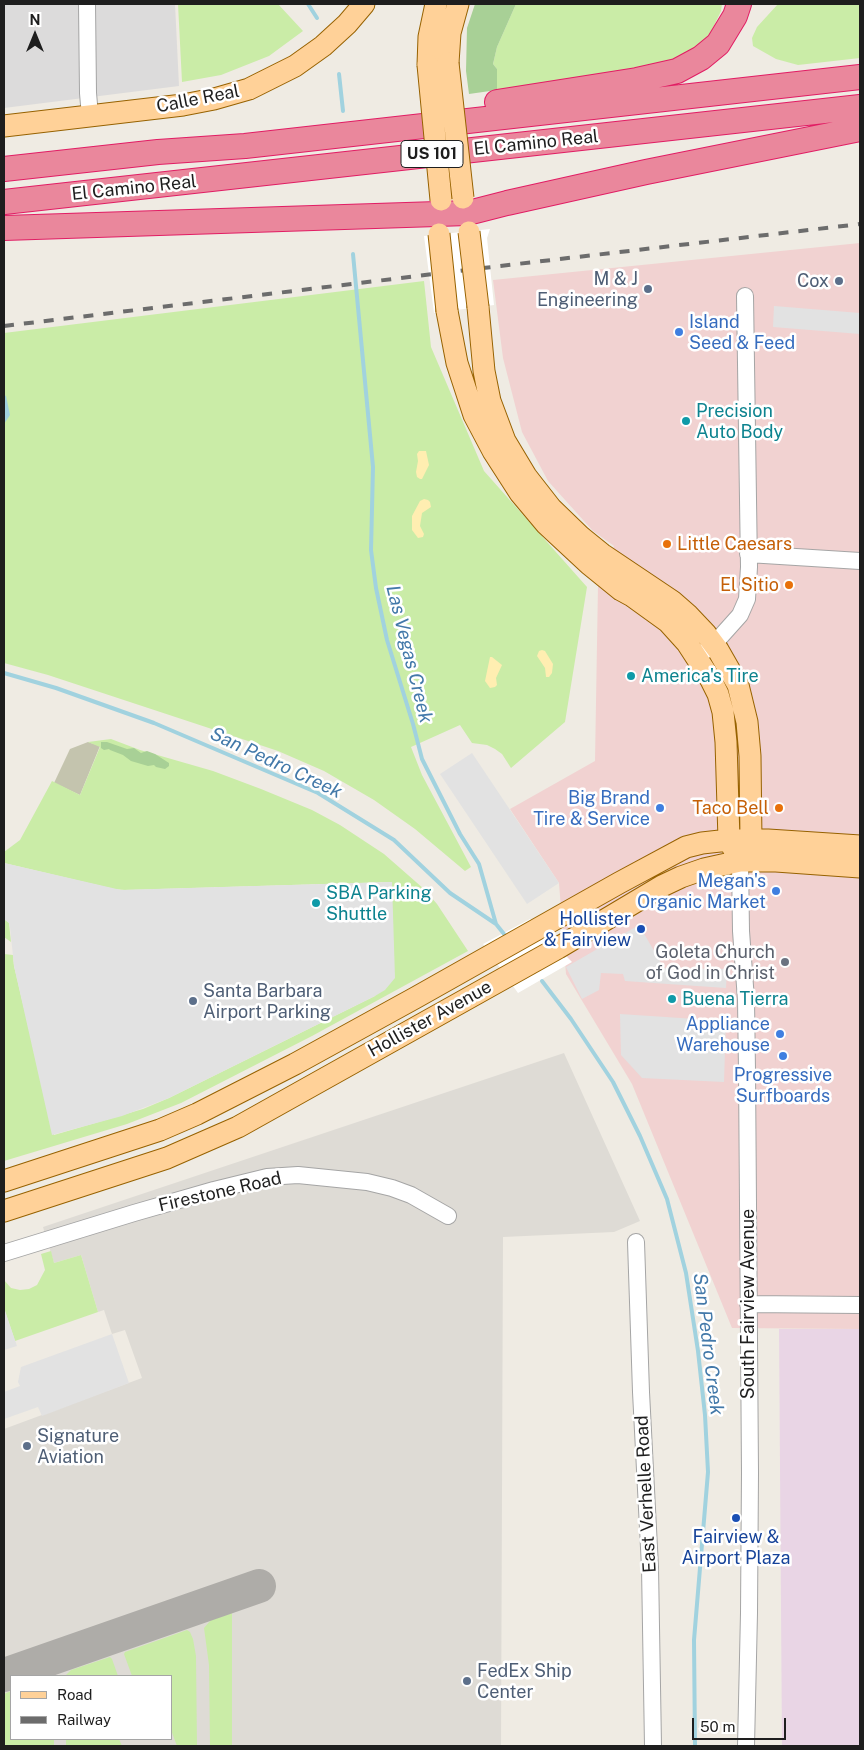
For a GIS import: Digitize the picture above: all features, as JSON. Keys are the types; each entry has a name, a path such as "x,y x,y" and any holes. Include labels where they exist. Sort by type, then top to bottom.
{"highway":[{"path":"718,44 730,4"},
{"path":"357,133 473,106 662,75 689,65 718,44 735,16 739,4"},
{"name":"El Camino Real","path":"4,169 357,133 860,77"},
{"name":"El Camino Real","path":"4,202 860,107"},
{"path":"4,228 181,221 467,214 507,202 860,129"}],"main road":[{"name":"Calle Real","path":"4,126 199,102 249,89 295,66 323,46 347,24 364,4"},
{"path":"436,4 429,36 438,64"},
{"path":"438,64 450,33 458,4"},
{"name":"South Fairview Avenue","path":"438,64 467,214 484,371 490,401 505,441 526,476 551,508 580,537 672,602 692,619 714,644 732,673 741,692 750,746 751,840 740,861"},
{"name":"South Fairview Avenue","path":"438,64 440,216 447,311 457,363 471,407 490,445 520,493 546,524 589,564 621,590 668,622 687,643 697,658 718,694 723,712 726,742 729,840 740,861"},
{"name":"Hollister Avenue","path":"4,1181 160,1130 197,1114 295,1064 686,847 729,840 773,840 860,846"},
{"name":"Hollister Avenue","path":"4,1211 168,1158 238,1127 558,948 668,883 699,870 740,861 776,861 860,867"}],"street":[{"path":"87,4 90,116"},
{"path":"697,658 714,644 740,615 747,598 745,296"},
{"path":"748,554 860,561"},
{"name":"South Fairview Avenue","path":"740,861 741,930 747,1020 750,1473 746,1746"},
{"name":"Firestone Road","path":"4,1253 214,1190 267,1177 290,1175 335,1178 392,1188 411,1195 448,1216"},
{"name":"East Verhelle Road","path":"636,1242 650,1567 653,1746"},
{"path":"748,1304 860,1305"}],"shaded area":[{"path":"4,4 175,4 179,86 4,108"},
{"path":"860,243 860,1329 732,1328 632,1084 566,974 559,883 510,809 595,761 598,585 614,546 593,531 548,481 522,432 503,358 493,280"},
{"path":"774,306 860,313 860,334 773,327"},
{"path":"88,742 100,746 80,795 54,783 70,749"},
{"path":"472,753 559,883 527,904 440,774"},
{"name":"Santa Barbara Airport Parking","path":"4,863 121,890 392,882 395,978 385,990 375,996 169,1098 122,1116 52,1135 14,966 10,927 9,923 4,919"},
{"path":"639,925 664,968 727,969 726,988 625,981 623,974 601,973 599,990 582,999 566,967"},
{"path":"620,1014 726,1021 724,1082 642,1078 621,1055"},
{"path":"564,1053 640,1221 614,1232 503,1237 501,1746 4,1746 4,1429 142,1378 125,1330 112,1334 104,1310 98,1312 81,1255 54,1263 43,1227"},
{"path":"4,1308 17,1346 4,1350"},
{"path":"779,1329 860,1329 860,1746 782,1746"},
{"path":"112,1334 129,1383 42,1416 38,1407 4,1419 4,1392 20,1386 18,1382 21,1367"}],"green space":[{"path":"178,4 278,4 303,31 269,56 221,75 182,82"},
{"path":"475,4 516,4 497,47 493,64 497,69 497,90 469,94 466,71 467,28"},
{"path":"516,4 722,4 721,11 711,32 700,46 682,59 657,67 497,90 497,69 493,64 497,47"},
{"path":"778,4 860,4 860,58 798,65 776,59 753,46 752,38 757,27"},
{"path":"424,281 431,347 484,471 587,587 565,722 511,768 502,754 495,749 487,745 472,743 460,725 411,747 422,775 471,867 465,871 415,829 374,800 324,771 278,751 48,675 4,663 4,333"},
{"path":"111,739 140,750 213,771 261,789 312,810 340,825 384,854 424,889 437,904 468,951 312,1036 181,1103 127,1124 4,1161 4,954 13,955 54,1135 143,1109 169,1098 375,996 391,882 125,890 4,863 4,852 20,840 52,781 80,795 100,747 88,742"},
{"path":"101,742 107,742 127,749 134,748 141,753 147,751 169,763 169,766 165,769 131,761 109,749 104,750 101,748"},
{"path":"4,919 9,923 11,942 4,937"},
{"path":"51,1251 54,1263 81,1255 98,1312 15,1341 4,1308 4,1280 11,1288 20,1290 29,1289 37,1285 45,1270 41,1254"},
{"path":"232,1613 232,1746 210,1746 209,1665 204,1628 211,1620"},
{"path":"187,1630 190,1632 196,1656 197,1746 177,1746 172,1733 172,1675 132,1675 124,1654 125,1652"},
{"path":"110,1657 118,1675 66,1675 71,1670"},
{"path":"10,1691 10,1740 54,1740 54,1746 4,1746 4,1694"},
{"path":"66,1740 119,1740 122,1746 66,1746"}],"sand":[{"path":"419,451 426,451 429,465 422,479 417,477 416,472 417,454"},
{"path":"424,499 430,502 431,507 422,513 420,526 424,534 423,537 418,538 412,530 412,516 420,501"},
{"path":"539,651 545,651 553,664 552,673 549,677 546,677 545,668 537,656"},
{"path":"490,657 502,665 496,678 497,685 490,688 485,681"}],"water":[{"path":"4,395 6,396 10,415 4,424"}],"pier":[{"path":"490,229 487,238 494,305 434,313 424,236"},
{"path":"530,919 572,962 518,993 483,944"}],"waterway":[{"name":"Las Vegas Creek","path":"308,4 317,18"},
{"name":"Las Vegas Creek","path":"339,74 343,111"},
{"name":"Las Vegas Creek","path":"353,254 373,467 371,550 376,588 387,640 422,759 460,834 479,864 496,924"},
{"name":"San Pedro Creek","path":"4,673 56,688 154,723 318,793 394,840 450,893 496,924 504,934"},
{"name":"San Pedro Creek","path":"542,981 571,1019 613,1082 640,1136 667,1199 686,1273 698,1351 705,1415 708,1472 694,1640 695,1746"}],"taxiway":[{"path":"4,1675 259,1586"}],"railway":[{"path":"4,326 860,224"}],"place":[{"name":"Cox","path":"839,281"},
{"name":"M & J Engineering","path":"648,289"},
{"name":"Island Seed & Feed","path":"679,332"},
{"name":"Precision Auto Body","path":"686,421"},
{"name":"Little Caesars","path":"667,544"},
{"name":"El Sitio","path":"789,585"},
{"name":"America's Tire","path":"631,676"},
{"name":"Big Brand Tire & Service","path":"660,808"},
{"name":"Taco Bell","path":"779,808"},
{"name":"Megan's Organic Market","path":"776,891"},
{"name":"SBA Parking Shuttle","path":"316,903"},
{"name":"Hollister & Fairview","path":"641,929"},
{"name":"Goleta Church of God in Christ","path":"785,962"},
{"name":"Buena Tierra","path":"672,999"},
{"name":"Santa Barbara Airport Parking","path":"193,1001"},
{"name":"Appliance Warehouse","path":"780,1034"},
{"name":"Progressive Surfboards","path":"783,1056"},
{"name":"Signature Aviation","path":"27,1446"},
{"name":"Fairview & Airport Plaza","path":"736,1518"},
{"name":"FedEx Ship Center","path":"467,1681"}]}
